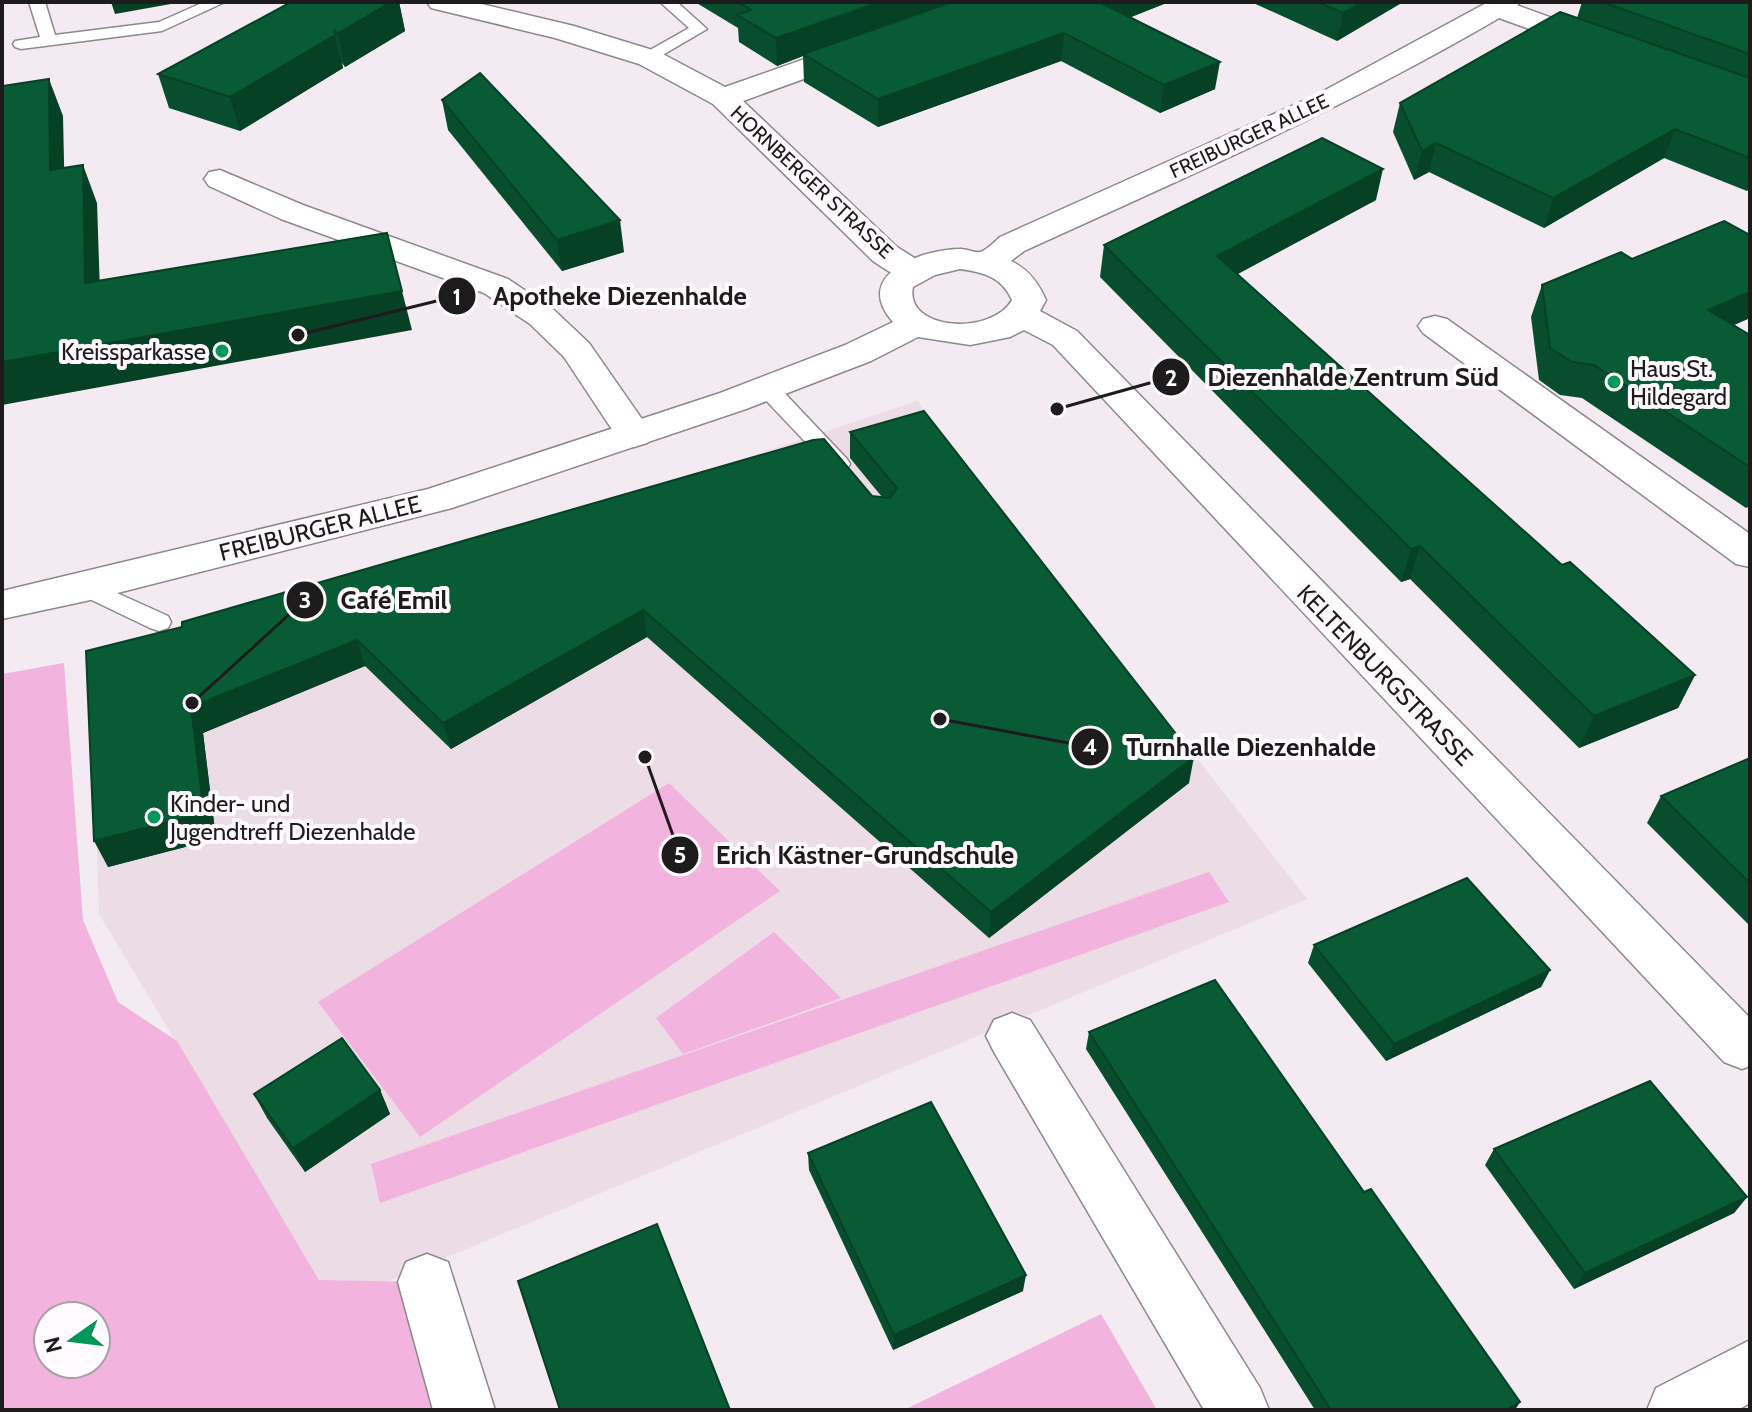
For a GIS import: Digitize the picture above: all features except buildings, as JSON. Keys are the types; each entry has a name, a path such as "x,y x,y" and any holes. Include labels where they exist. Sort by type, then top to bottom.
{"street":[{"name":"HORNBERGER STRASSE","path":"440,2 564,32 649,58 723,98 885,254 912,271"},
{"path":"1502,5 1616,51"},
{"name":"FREIBURGER ALLEE","path":"987,263 1012,244 1296,116 1502,5"},
{"path":"723,98 888,39"},
{"path":"220,179 292,212 496,286 526,303 555,327 594,368 634,435"},
{"path":"960,259 987,263 1010,272 1024,285 1029,300 1021,315 1009,324 974,334 953,334 917,324 904,314 897,303 896,292 901,281 912,271 933,262 960,259"},
{"name":"KELTENBURGSTRASSE","path":"1021,315 1065,338 1747,1047"},
{"name":"FREIBURGER ALLEE","path":"2,605 438,499 767,388 858,353 917,324"},
{"path":"1435,326 1750,554"},
{"path":"1012,1036 1238,1410"},
{"path":"427,1282 464,1410"},
{"path":"1678,1410 1750,1370"}],"lane":[{"path":"37,2 49,41"},
{"path":"21,44 162,26 217,2"},
{"path":"649,58 699,29 668,2"},
{"path":"767,388 854,481"},
{"path":"86,587 159,622"}],"shaded area":[{"path":"917,401 1307,899 387,1282 319,1280 99,914 91,651 412,569"},
{"path":"64,663 83,920 118,1002 177,1041 319,1280 427,1282 464,1410 2,1410 2,674"},
{"path":"669,783 780,891 420,1137 318,1002"},
{"path":"1209,872 1229,902 380,1203 371,1164"},
{"path":"774,932 841,998 683,1054 656,1018"},
{"path":"1101,1314 1157,1410 904,1410"}],"place":[{"name":"Apotheke Diezenhalde","path":"298,335"},
{"name":"Kreissparkasse","path":"222,351"},
{"name":"Haus St. Hildegard","path":"1614,382"},
{"name":"Diezenhalde Zentrum Süd","path":"1057,409"},
{"name":"Café Emil","path":"192,703"},
{"name":"Turnhalle Diezenhalde","path":"940,719"},
{"name":"Erich Kästner-Grundschule","path":"645,757"},
{"name":"Kinder- und Jugendtreff Diezenhalde","path":"154,817"}]}
